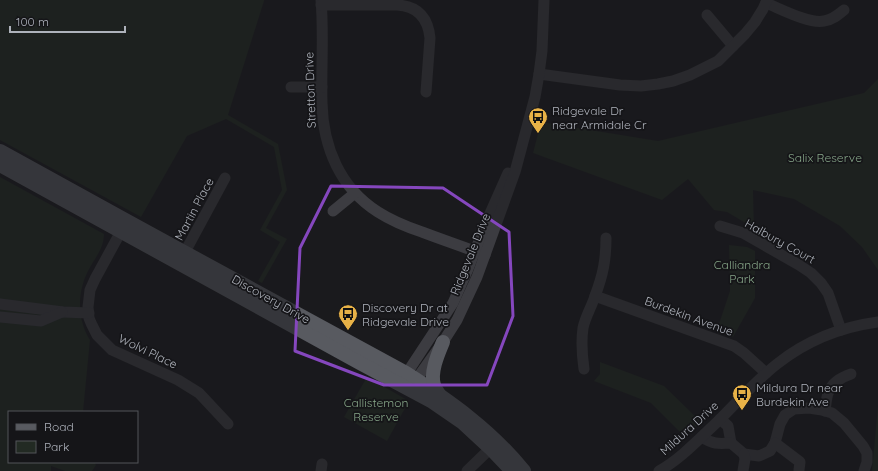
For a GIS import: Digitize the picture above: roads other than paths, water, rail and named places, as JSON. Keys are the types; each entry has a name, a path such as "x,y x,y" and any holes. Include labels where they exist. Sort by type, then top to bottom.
{"main road":[{"name":"Discovery Drive","path":"0,150 124,226 185,252 408,382 431,401 494,444 524,471"},
{"name":"Discovery Drive","path":"0,165 124,226 408,382 440,396 472,418 494,444 512,471"},
{"path":"440,396 434,387 433,377 435,361 443,342"}],"street":[{"name":"Ridgevale Drive","path":"408,382 419,356 453,303 480,253 515,172 535,97 539,74 542,51 544,0"},
{"path":"539,74 620,85 641,86 673,81 690,76 718,61 755,22 767,1 808,19 818,21 829,20 839,15 844,10"},
{"path":"321,3 397,4 411,7 417,11 427,23 430,38 426,92"},
{"name":"Stretton Drive","path":"321,3 322,104 325,133 330,152 344,179 355,193 379,213 413,229 480,253"},
{"path":"707,15 733,46"},
{"path":"291,87 322,87"},
{"name":"Martin Place","path":"185,252 225,178"},
{"path":"333,211 355,193"},
{"name":"Wolvi Place","path":"124,226 95,279 88,298 88,313 97,335 112,350 178,380 200,393 228,424"},
{"name":"Halbury Court","path":"720,226 742,233 811,273 822,282 828,293 841,330"},
{"path":"584,369 582,348 583,327 604,268 606,238"},
{"name":"Ridgevale Drive","path":"408,382 443,342 457,320 478,277 480,253"},
{"name":"Burdekin Avenue","path":"595,296 734,346 766,373"},
{"path":"0,304 88,313"},
{"path":"0,317 41,321 61,311"},
{"name":"Mildura Drive","path":"660,471 702,437 766,373 787,357 821,338 841,330 878,322"},
{"path":"825,411 828,392 842,377 851,374"},
{"path":"720,418 728,426 731,443 744,454 760,456 770,451 775,443 780,424 785,415 794,409 809,408 832,413 844,423 867,453 867,462 864,471"},
{"path":"702,437 714,444 731,443"},
{"path":"775,443 800,462 799,470"},
{"path":"467,471 494,444"},
{"path":"743,471 745,459 744,454"}],"place":[{"name":"Ridgevale Dr near Armidale Cr","path":"538,134"},
{"name":"Discovery Dr at Ridgevale Drive","path":"348,331"},
{"name":"Mildura Dr near Burdekin Ave","path":"742,411"}],"park label":[{"name":"Salix Reserve","path":"825,157"},
{"name":"Calliandra Park","path":"742,271"},
{"name":"Callistemon Reserve","path":"376,409"}]}
